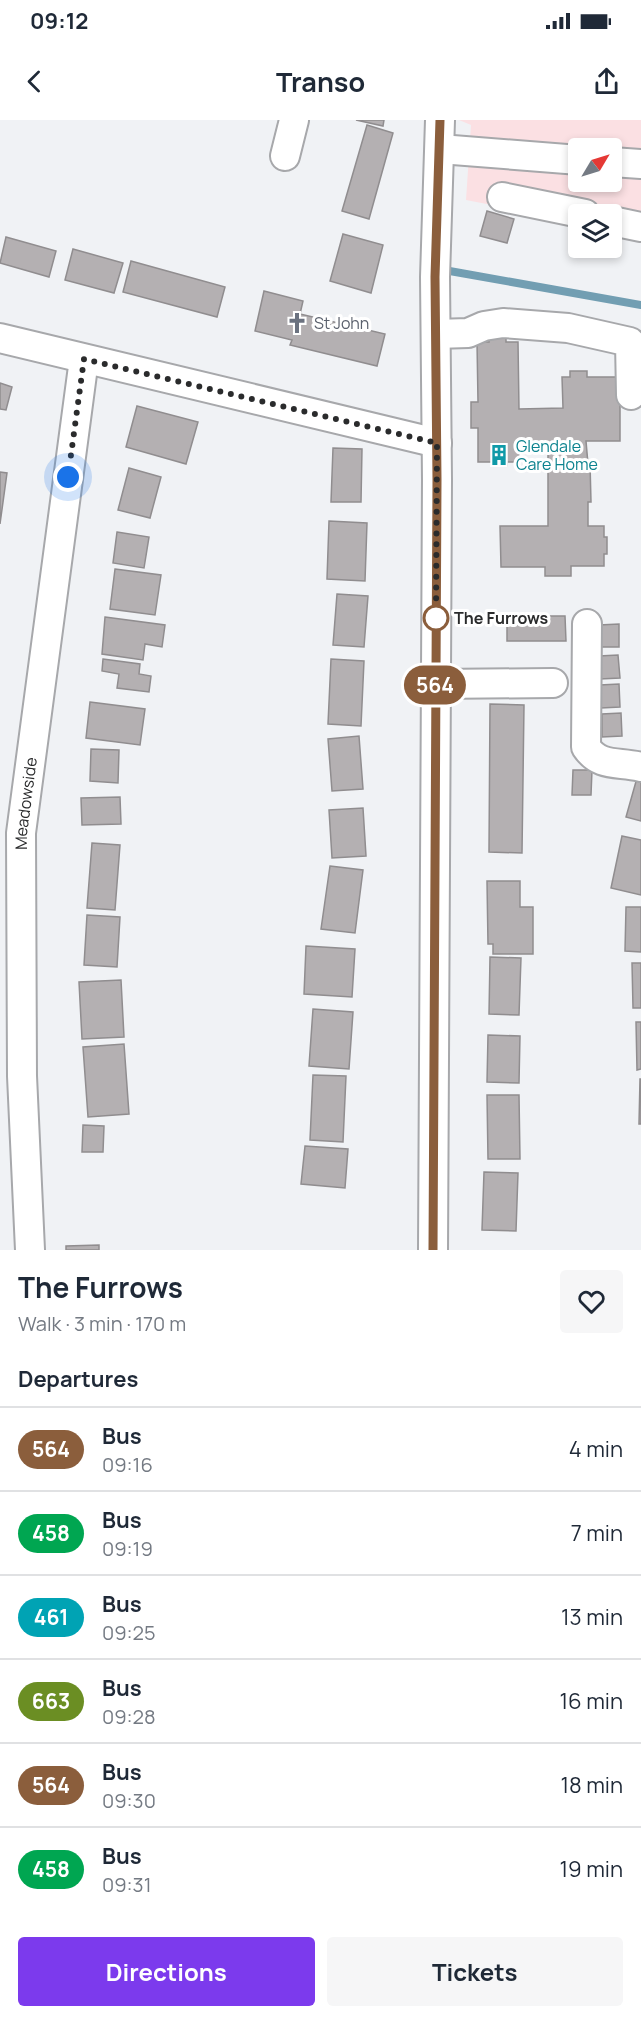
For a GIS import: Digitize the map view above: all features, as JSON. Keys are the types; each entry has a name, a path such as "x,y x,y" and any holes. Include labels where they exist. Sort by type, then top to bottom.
{"street":[{"path":"285,156 294,120"},
{"path":"433,1250 437,443 435,277 440,120"},
{"path":"440,149 568,159"},
{"path":"534,202 541,157"},
{"path":"622,163 641,164"},
{"path":"502,197 568,210"},
{"path":"622,223 641,228"},
{"path":"436,334 468,333 484,326 503,322 568,328 630,342 631,395"},
{"path":"0,338 437,443"},
{"name":"Meadowside","path":"30,1250 10,832 84,359"},
{"path":"588,624 586,747 593,758 603,762 641,767"},
{"path":"435,684 553,683"}],"shaded area":[{"path":"459,120 641,120 641,235 622,221 622,204 568,204 568,220 466,200 471,125"}],"building":[{"path":"356,120 384,120 383,126"},
{"path":"367,125 393,133 369,219 342,211"},
{"path":"487,211 514,219 507,243 480,236"},
{"path":"343,234 383,245 371,293 330,281"},
{"path":"6,237 56,251 49,277 0,263"},
{"path":"73,249 123,263 114,293 65,280"},
{"path":"131,261 225,287 217,317 123,292"},
{"name":"St John","path":"264,291 303,301 300,314 385,334 377,366 290,345 292,340 255,331"},
{"name":"Glendale Care Home","path":"489,336 506,336 506,342 518,342 519,409 563,408 562,377 570,377 570,371 587,371 587,377 620,377 620,441 586,441 588,464 590,463 591,502 588,502 588,526 604,526 604,537 607,537 607,554 604,554 604,566 571,566 571,576 545,576 545,567 501,567 500,526 548,526 548,447 519,447 519,462 507,462 507,466 492,466 492,462 478,462 478,428 471,428 471,402 478,402 477,342 489,342"},
{"path":"0,383 12,387 6,410 0,409"},
{"path":"137,406 198,422 186,464 126,447"},
{"path":"333,448 362,449 361,502 331,502"},
{"path":"129,468 161,477 150,518 118,510"},
{"path":"0,472 7,473 0,524"},
{"path":"329,521 367,523 365,581 327,579"},
{"path":"117,532 149,537 144,568 113,563"},
{"path":"115,569 161,575 155,615 110,609"},
{"path":"337,594 368,596 364,647 333,645"},
{"path":"507,616 565,616 566,641 507,641"},
{"path":"105,617 165,625 162,647 145,644 143,660 102,654"},
{"path":"619,624 619,647 600,647 599,625"},
{"path":"618,655 620,678 600,679 599,656"},
{"path":"103,659 140,664 139,674 151,676 149,692 117,688 119,674 102,671"},
{"path":"331,659 364,661 361,726 328,724"},
{"path":"619,684 620,707 601,708 600,685"},
{"path":"90,702 145,709 140,745 86,738"},
{"path":"490,704 524,705 522,853 489,852"},
{"path":"621,713 622,736 602,737 602,714"},
{"path":"359,736 363,789 332,791 328,739"},
{"path":"91,749 119,750 118,783 90,781"},
{"path":"573,770 592,770 591,795 572,795"},
{"path":"637,778 641,779 641,821 626,817"},
{"path":"120,797 121,824 82,825 81,798"},
{"path":"363,808 366,856 332,858 329,810"},
{"path":"622,836 641,840 641,895 611,888"},
{"path":"92,843 120,845 115,910 87,908"},
{"path":"330,866 363,870 355,933 321,929"},
{"path":"487,881 520,881 520,907 533,907 533,954 493,954 493,944 488,944"},
{"path":"626,907 641,907 641,952 625,951"},
{"path":"87,915 120,917 117,967 84,965"},
{"path":"306,946 355,949 352,997 304,994"},
{"path":"490,957 521,958 519,1015 489,1014"},
{"path":"632,963 641,963 641,1008 633,1008"},
{"path":"121,980 124,1037 82,1039 79,982"},
{"path":"313,1009 353,1012 349,1069 309,1066"},
{"path":"636,1022 641,1022 641,1069 637,1070"},
{"path":"488,1035 520,1036 519,1083 487,1082"},
{"path":"124,1044 129,1114 88,1117 83,1047"},
{"path":"313,1075 346,1076 343,1142 310,1140"},
{"path":"640,1079 641,1124 639,1124"},
{"path":"487,1095 519,1095 520,1159 488,1159"},
{"path":"83,1125 104,1126 103,1152 82,1152"},
{"path":"305,1146 348,1149 345,1188 301,1184"},
{"path":"484,1172 518,1173 516,1231 482,1230"},
{"path":"99,1245 99,1250 66,1250 66,1246"}],"waterway":[{"path":"444,270 641,305"}],"bus line":[{"name":"564","path":"433,1250 437,480 435,277 440,120"}],"place":[{"name":"St John","path":"297,323"},
{"name":"Glendale Care Home","path":"499,455"},
{"name":"The Furrows","path":"436,618"}],"route":[{"path":"68,477 84,359 437,443 436,618"}]}
